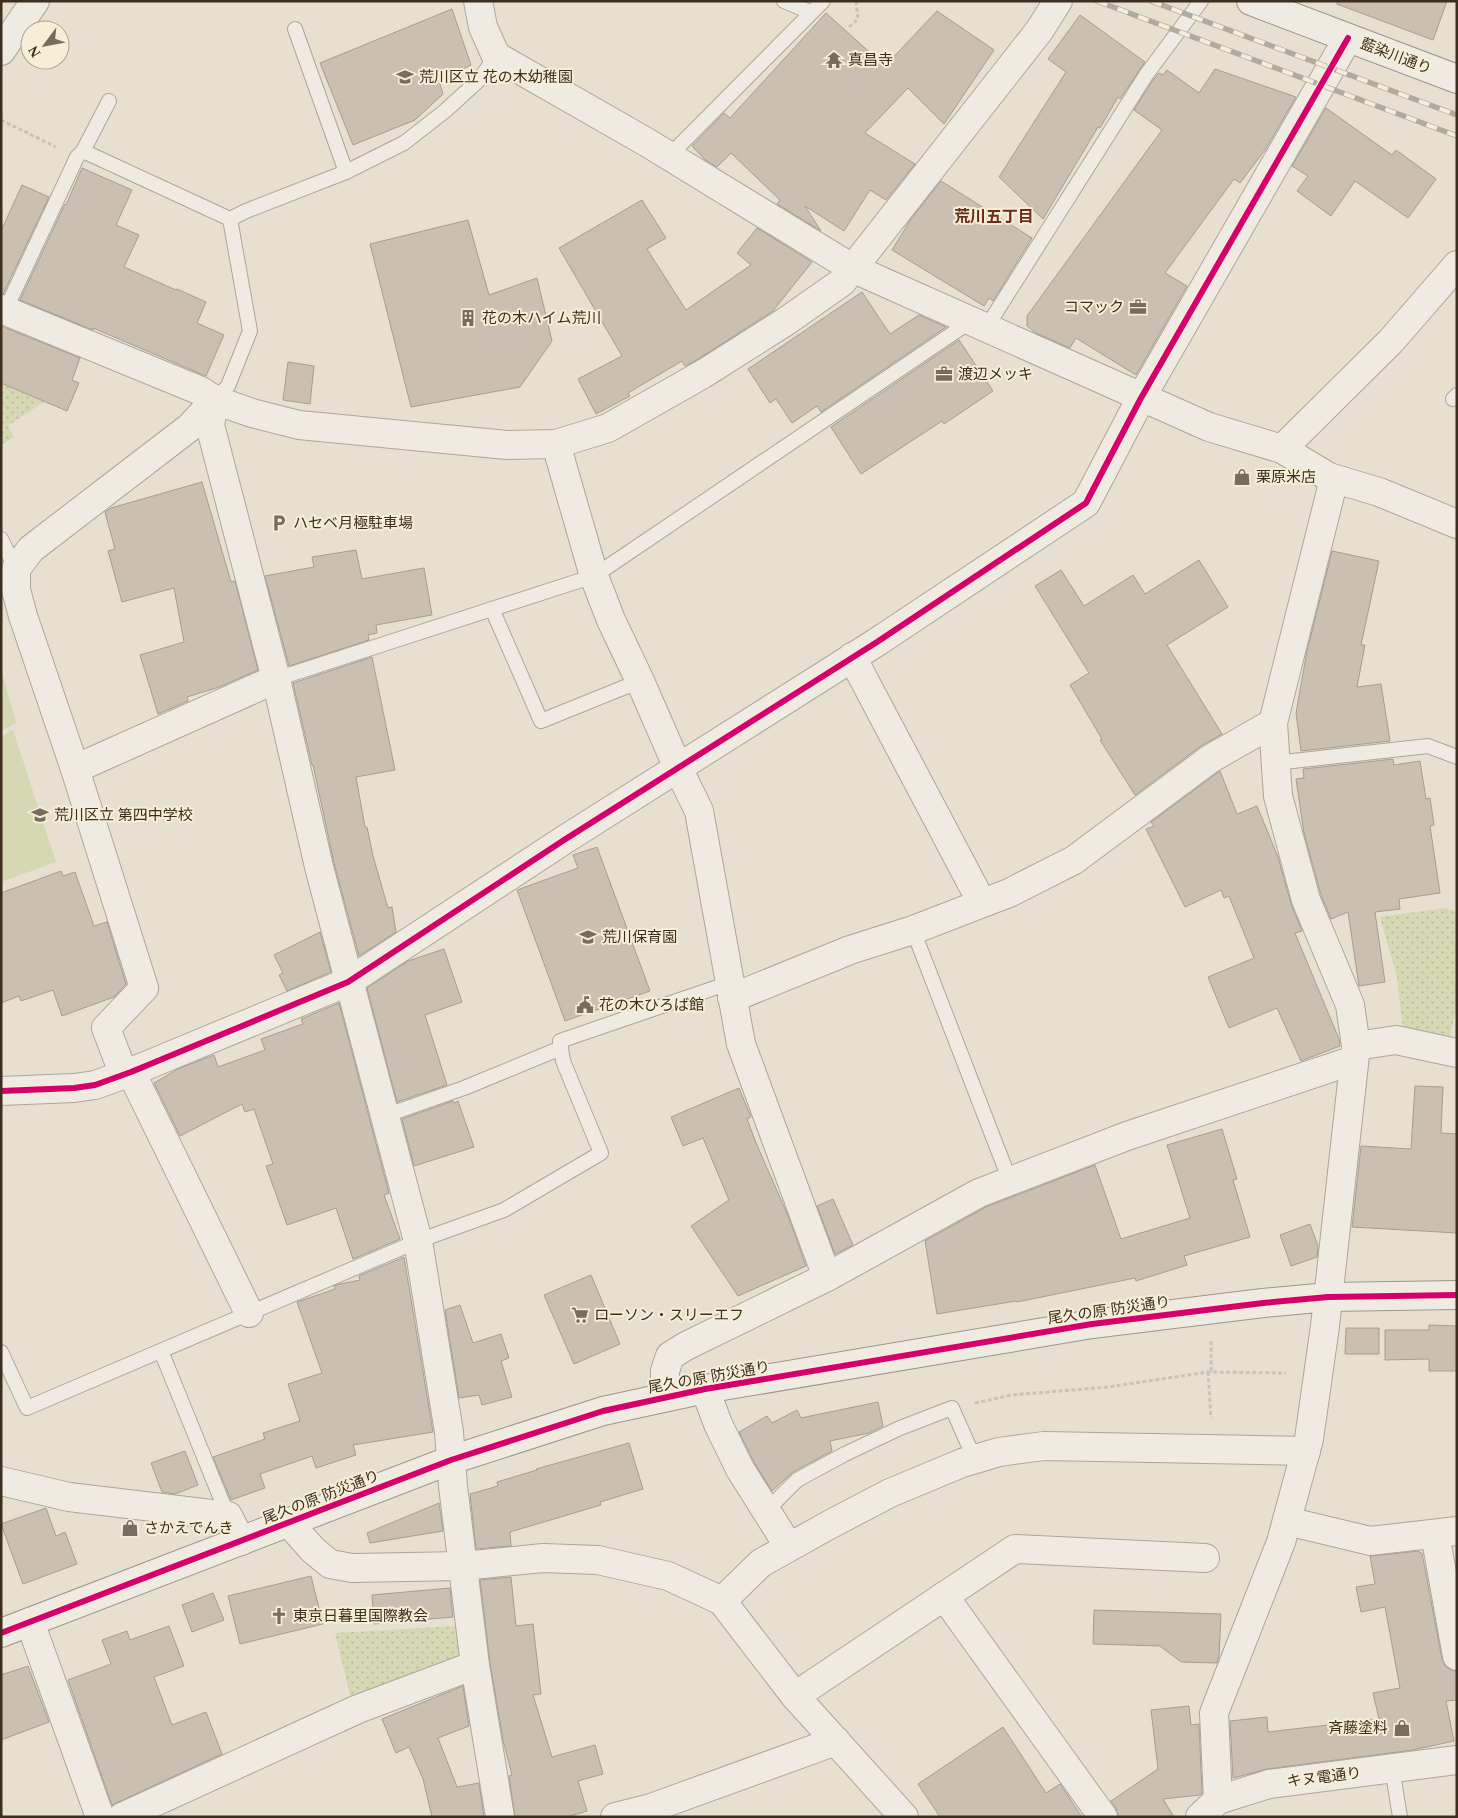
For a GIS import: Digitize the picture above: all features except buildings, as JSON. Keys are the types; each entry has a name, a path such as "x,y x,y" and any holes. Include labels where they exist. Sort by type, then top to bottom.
{"street":[{"path":"1,51 35,1"},
{"path":"478,1 483,27 496,56 669,156 852,268 1209,427 1282,449 1328,477 1378,492 1457,524"},
{"path":"3,310 201,391 215,400 252,413 299,425 507,445 556,444 608,428 703,374 785,322 842,282 1039,31 1058,1"},
{"name":"藍染川通り","path":"1251,1 1457,79"},
{"path":"1,1091 74,1088 94,1085 128,1074 348,982 564,840 852,657 1086,503 1141,398 1348,38"},
{"path":"1282,449 1391,340 1457,265"},
{"path":"215,400 190,427 31,549 16,568 16,590 12,621 75,769 144,988 106,1028 249,1313"},
{"path":"215,400 210,425 276,679 318,867 418,1241 449,1432 475,1665 500,1817"},
{"path":"556,444 594,576 611,620 699,811 741,1044 827,1276"},
{"path":"1209,1808 1214,1713 1273,1563 1306,1450 1328,1297 1355,1053 1350,1005 1306,900 1278,796 1273,723 1334,479"},
{"path":"852,657 982,903"},
{"path":"75,769 276,679"},
{"path":"731,990 913,930 1009,893 1074,860 1210,759 1273,723"},
{"path":"665,1397 665,1370 670,1356 686,1346 827,1276 978,1193 1127,1136 1355,1053 1396,1040 1457,1053"},
{"name":"尾久の原 防災通り","path":"1,1633 451,1460 603,1411 705,1389 1092,1324 1263,1302 1328,1297 1457,1295"},
{"path":"705,1389 716,1419 740,1469 789,1547"},
{"path":"722,1601 761,1563 789,1547 890,1493 999,1452 1044,1446 1306,1450"},
{"path":"1,1481 69,1497 228,1516 241,1542"},
{"path":"1286,1520 1370,1540 1446,1532 1457,1656"},
{"path":"289,1523 313,1550 330,1564 352,1568 463,1566 543,1558 598,1560 668,1576 722,1601 795,1696 904,1817"},
{"path":"795,1696 1015,1549 1205,1558"},
{"path":"944,1596 1103,1817"},
{"path":"30,1622 100,1817"},
{"path":"122,1817 358,1709 475,1665"},
{"path":"615,1817 650,1808 836,1742"},
{"name":"キヌ電通り","path":"1209,1808 1269,1784 1457,1760"}],"lane":[{"path":"784,1 810,12"},
{"path":"669,156 822,1"},
{"path":"276,679 594,576 978,325 1146,75 1200,1"},
{"path":"296,29 346,172"},
{"path":"230,220 246,211 346,172 404,143 479,80 496,56"},
{"path":"3,310 80,154 109,101"},
{"path":"80,154 230,220"},
{"path":"215,400 228,386 250,331 230,220"},
{"path":"1,539 16,568"},
{"path":"492,609 541,721 640,681"},
{"path":"1276,763 1428,746 1457,757"},
{"path":"913,930 1010,1181"},
{"path":"1,1352 27,1408 418,1241 504,1210 601,1153 562,1061 560,1041 731,990"},
{"path":"384,1116 464,1088 561,1048"},
{"path":"162,1351 228,1516"},
{"path":"766,1511 797,1480 837,1458 900,1428 952,1408 975,1460"},
{"path":"1392,1768 1400,1817"}],"path":[{"path":"850,27 858,19 856,1"},
{"path":"1,120 80,154"},
{"path":"1210,1333 1211,1370 1208,1372 1213,1449"},
{"path":"952,1408 1012,1395 1108,1387 1208,1372 1318,1373"}],"green space":[{"path":"1,381 45,401 8,426 14,437 1,445"},
{"path":"1,668 16,723 1,731"},
{"path":"13,730 56,862 1,882 1,736"},
{"path":"1445,908 1457,912 1457,1004 1449,1041 1403,1031 1397,977 1380,917"},
{"path":"457,1626 460,1658 351,1699 335,1633"}],"railway":[{"path":"1097,1 1457,136"},
{"path":"1151,1 1457,115"}],"cycle path":[{"path":"1,1091 74,1088 95,1085 131,1072 348,982 564,840 877,642 1086,503 1141,398 1348,38"},
{"path":"1,1633 451,1460 603,1411 705,1389 1092,1324 1328,1297 1457,1295"}],"place":[{"name":"真昌寺","path":"834,60"},
{"name":"荒川区立 花の木幼稚園","path":"405,77"},
{"name":"コマック","path":"1138,307"},
{"name":"花の木ハイム荒川","path":"468,318"},
{"name":"渡辺メッキ","path":"944,374"},
{"name":"栗原米店","path":"1242,477"},
{"name":"ハセベ月極駐車場","path":"279,523"},
{"name":"荒川区立 第四中学校","path":"40,815"},
{"name":"荒川保育園","path":"588,937"},
{"name":"花の木ひろば館","path":"585,1005"},
{"name":"ローソン・スリーエフ","path":"580,1315"},
{"name":"さかえでんき","path":"130,1528"},
{"name":"東京日暮里国際教会","path":"279,1616"},
{"name":"斉藤塗料","path":"1402,1728"}],"district":[{"name":"荒川五丁目","path":"994,216"}]}
